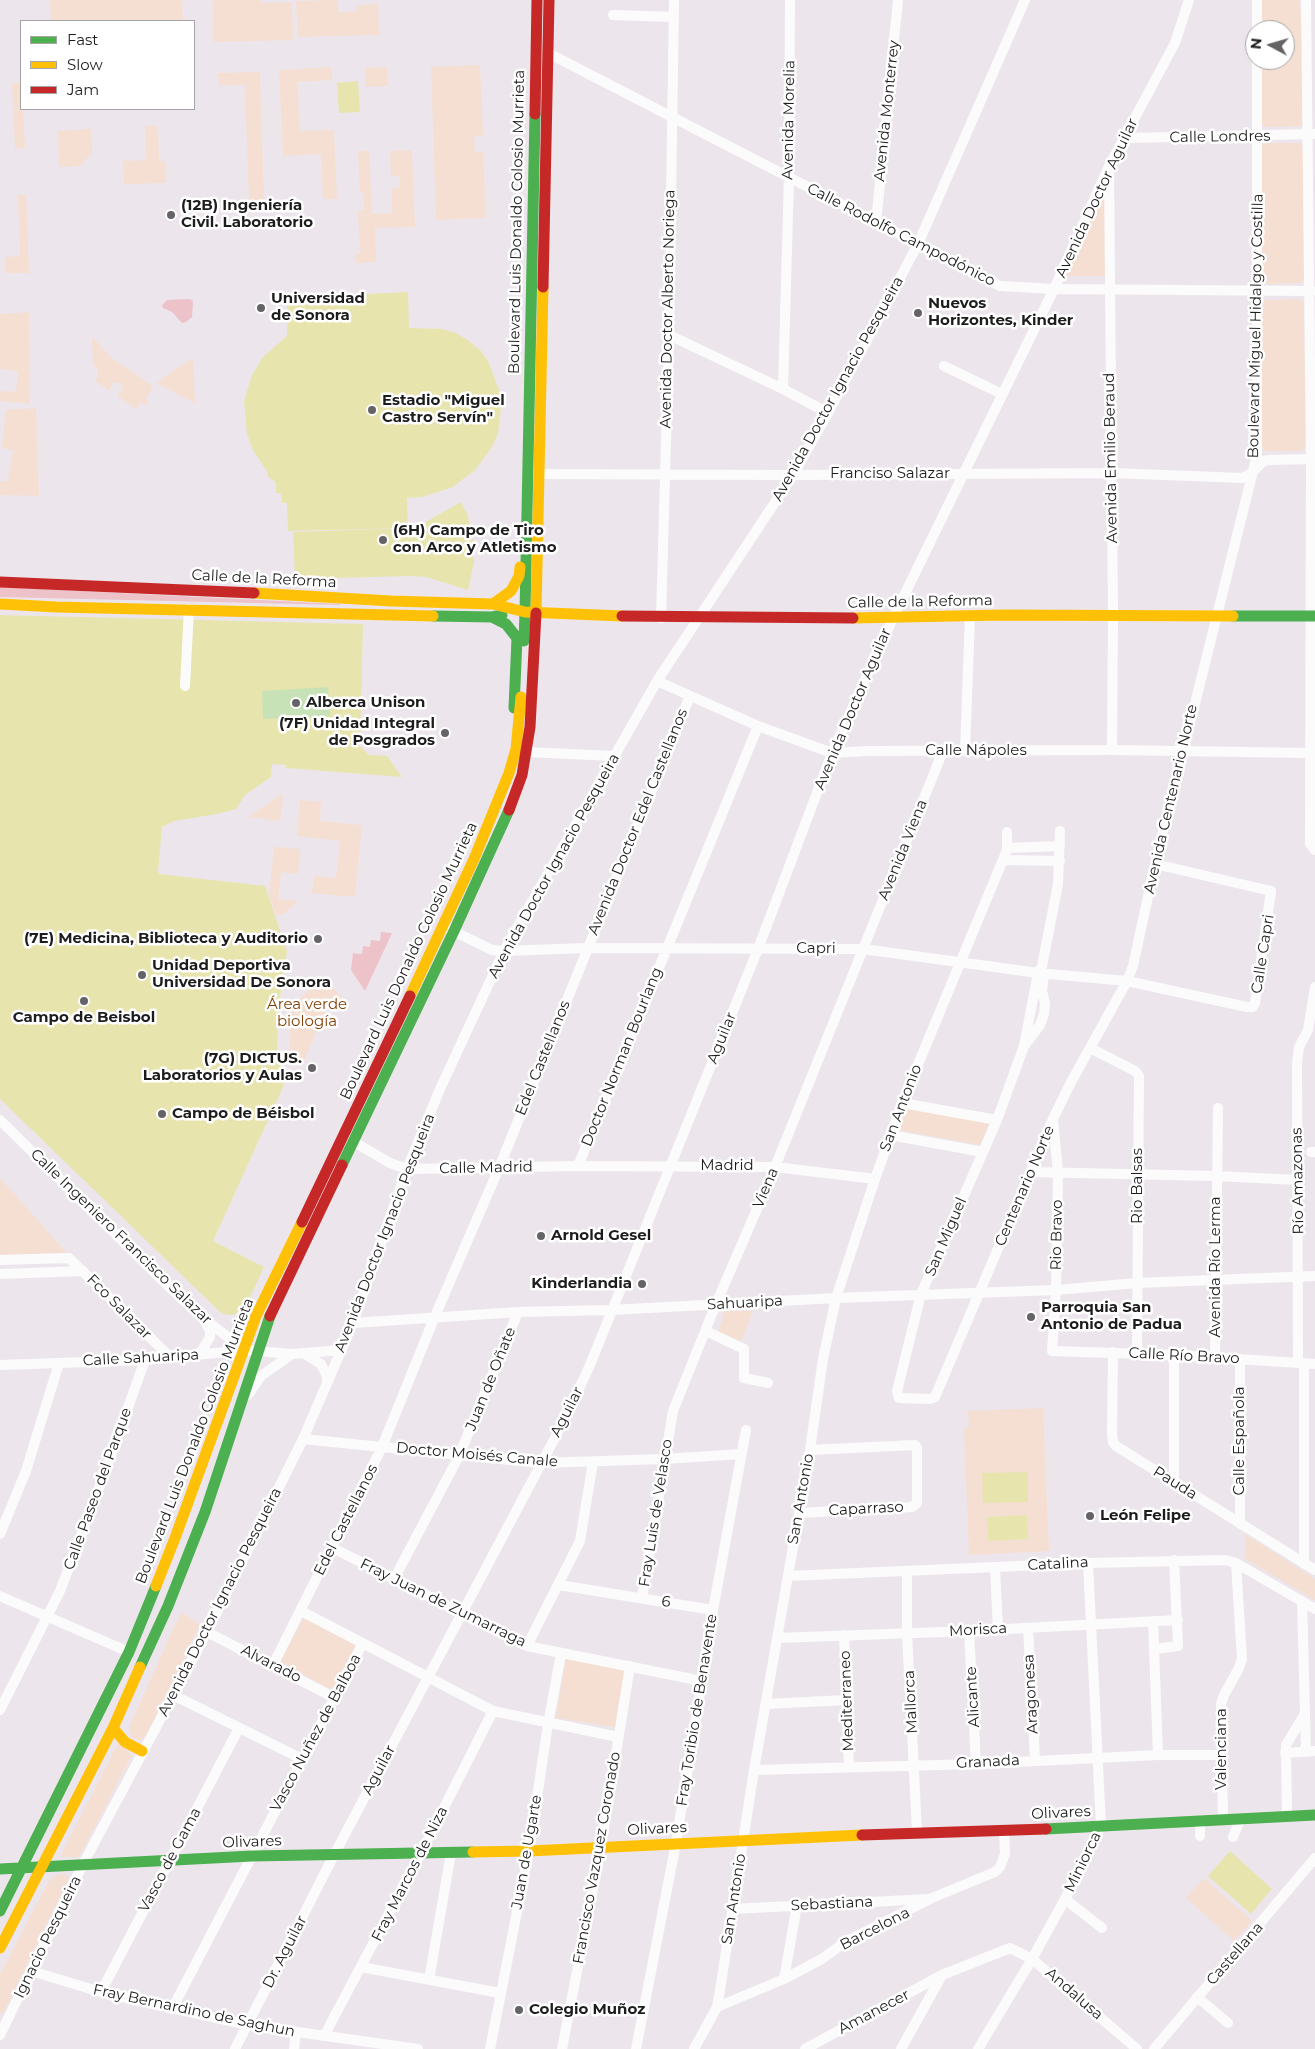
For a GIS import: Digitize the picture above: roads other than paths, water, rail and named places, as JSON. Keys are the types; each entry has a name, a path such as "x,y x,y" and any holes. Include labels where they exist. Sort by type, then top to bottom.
{"main road":[{"name":"Boulevard Luis Donaldo Colosio Murrieta","path":"0,1911 129,1652 160,1577 256,1316 454,931 512,803 522,775 530,727 531,612 527,474 536,0"},
{"name":"Boulevard Luis Donaldo Colosio Murrieta","path":"0,1948 113,1728 181,1578 268,1320 442,926 474,859 510,773 516,749 531,612 540,474 549,0"},
{"path":"493,604 511,591 519,576 521,530 527,508"},
{"name":"Calle de la Reforma","path":"0,582 219,591 391,601 493,604 531,612 698,619 1113,615 1313,616"},
{"name":"Calle de la Reforma","path":"0,604 56,607 492,617 531,612"},
{"path":"488,858 491,838 508,792 517,638 506,624 492,617"},
{"path":"113,1728 124,1742 142,1751"},
{"name":"Olivares","path":"0,1869 252,1856 529,1851 676,1842 743,1841 917,1832 1004,1831 1315,1815"},
{"path":"9,1894 17,1898 21,1907"}],"street":[{"name":"Avenida Doctor Alberto Noriega","path":"661,618 669,336 674,0"},
{"name":"Avenida Morelia","path":"783,389 789,178 790,0"},
{"name":"Avenida Monterrey","path":"876,223 898,0"},
{"name":"Avenida Doctor Ignacio Pesqueira","path":"82,1866 207,1632 303,1439 353,1323 407,1170 440,1089 504,952 657,681 793,475 828,413 918,244 1025,0"},
{"name":"Avenida Doctor Aguilar","path":"758,949 832,753 893,618 1054,289 1109,166 1175,43 1189,0"},
{"path":"1257,0 1257,20"},
{"path":"1306,0 1312,134 1313,616 1309,753 1310,844 1314,849"},
{"path":"613,15 674,17"},
{"name":"Calle Rodolfo Campodónico","path":"548,53 992,283 1007,287 1054,289 1312,291"},
{"name":"Boulevard Miguel Hidalgo y Costilla","path":"1216,616 1257,456 1257,70"},
{"name":"Calle Londres","path":"1124,138 1312,134"},
{"name":"Avenida Emilio Beraud","path":"1109,166 1113,615 1112,750"},
{"path":"669,336 783,389 828,413"},
{"path":"944,366 1002,394"},
{"path":"1252,473 1263,461 1313,459"},
{"name":"Franciso Salazar","path":"527,474 1112,473 1242,478 1252,473"},
{"path":"186,686 189,609"},
{"path":"965,751 970,616"},
{"name":"Avenida Centenario Norte","path":"1127,981 1134,959 1182,751 1216,616"},
{"name":"Calle Nápoles","path":"657,681 758,726 832,753 1112,750 1309,753"},
{"name":"Avenida Doctor Edel Castellanos","path":"587,948 690,696"},
{"name":"Doctor Norman Bourlang","path":"578,1166 758,726"},
{"name":"Avenida Viena","path":"863,949 943,751"},
{"path":"526,752 614,756"},
{"name":"San Miguel","path":"935,1397 930,1399 899,1398 897,1395 921,1294 997,1120 1024,1046 1042,971 1058,884 1060,831"},
{"path":"1007,832 1007,848 1003,860 1060,861"},
{"path":"1007,848 1060,846"},
{"name":"San Antonio","path":"694,2049 717,2007 754,1770 810,1450 823,1358 836,1298 874,1179 902,1103 1003,860"},
{"name":"Calle Capri","path":"1127,981 1247,1008 1253,1007 1255,1003 1271,890 1155,864"},
{"path":"442,926 492,950 504,952"},
{"name":"Capri","path":"504,952 587,948 863,949 1127,981"},
{"name":"Edel Castellanos","path":"499,1168 587,948"},
{"name":"Aguilar","path":"334,1855 430,1677 590,1365 758,949"},
{"name":"Viena","path":"669,1428 673,1411 716,1304 775,1166 863,949"},
{"name":"Centenario Norte","path":"935,1397 1053,1118 1127,981"},
{"name":"Río Amazonas","path":"1304,1564 1306,1363 1298,1277 1297,1054 1308,1030 1314,1003 1315,987"},
{"name":"Rio Balsas","path":"1090,1048 1138,1073 1137,1353"},
{"path":"902,1103 997,1120"},
{"name":"Avenida Río Lerma","path":"1216,1358 1218,1108"},
{"name":"Rio Bravo","path":"1052,1351 1056,1290 1058,1172 1053,1118"},
{"name":"Calle Ingeniero Francisco Salazar","path":"0,1120 103,1223 204,1319 245,1350"},
{"path":"890,1135 983,1152"},
{"name":"Calle Madrid","path":"348,1139 390,1163 407,1170 578,1166"},
{"name":"Madrid","path":"578,1166 775,1166 874,1179"},
{"path":"435,1316 499,1168"},
{"path":"1031,1172 1216,1176 1298,1180"},
{"name":"Fco Salazar","path":"0,1260 67,1257 171,1358"},
{"path":"0,1274 83,1271"},
{"path":"1137,1283 1315,1276"},
{"name":"Sahuaripa","path":"353,1323 435,1316 518,1312 611,1310 921,1294 1056,1290 1137,1283"},
{"name":"Juan de Oñate","path":"394,1579 459,1456 518,1312"},
{"name":"Edel Castellanos","path":"273,1665 382,1448 435,1316"},
{"path":"195,1356 202,1350 210,1338 210,1332 204,1319"},
{"path":"268,1320 268,1340 273,1348 292,1354"},
{"path":"706,1331 744,1349 744,1378 768,1383"},
{"name":"Calle Sahuaripa","path":"0,1365 145,1360 245,1350 304,1354 342,1350"},
{"name":"Calle Río Bravo","path":"1052,1351 1137,1353 1306,1363"},
{"name":"Pauda","path":"1113,1352 1113,1442 1116,1446 1315,1570"},
{"path":"235,1421 261,1376 292,1354"},
{"path":"304,1354 321,1364 327,1376 327,1382"},
{"path":"1174,1355 1174,1483"},
{"name":"Calle Española","path":"1240,1359 1240,1524"},
{"name":"Calle Paseo del Parque","path":"0,1710 48,1617 101,1482 145,1360"},
{"path":"0,1534 28,1463 60,1363"},
{"name":"Fray Luis de Velasco","path":"642,1598 669,1428"},
{"name":"Fray Toribio de Benavente","path":"636,2049 676,1842 713,1610 746,1430"},
{"name":"Doctor Moisés Canale","path":"303,1439 540,1463 664,1459 741,1454"},
{"name":"Caparraso","path":"799,1513 912,1507 917,1503 917,1448 915,1445 810,1450"},
{"path":"527,1646 559,1585 583,1532 593,1462"},
{"name":"Fray Juan de Zumarraga","path":"333,1548 527,1646 702,1681"},
{"path":"1155,1649 1178,1646 1174,1560"},
{"name":"Catalina","path":"788,1576 995,1568 1088,1562 1225,1560 1236,1563 1315,1609"},
{"name":"Miniorca","path":"978,2049 1032,1959 1065,1899 1101,1826 1088,1562"},
{"name":"Valenciana","path":"1223,1820 1221,1704 1242,1659 1236,1563"},
{"path":"995,1568 998,1629"},
{"name":"Mallorca","path":"907,1571 917,1832"},
{"name":"6","path":"559,1585 713,1610"},
{"path":"0,1596 129,1652"},
{"path":"1285,1753 1310,1751 1304,1713 1302,1601"},
{"path":"301,1611 493,1711 548,1724 618,1737"},
{"name":"Morisca","path":"778,1638 969,1631 1178,1620"},
{"path":"1153,1621 1158,1755"},
{"name":"Aragonesa","path":"1028,1628 1035,1760"},
{"name":"Alicante","path":"969,1631 976,1764"},
{"name":"Alvarado","path":"207,1632 335,1698"},
{"name":"Mediterraneo","path":"844,1635 849,1767"},
{"name":"Vasco Nuñez de Balboa","path":"172,2009 364,1643"},
{"name":"Juan de Ugarte","path":"490,2049 529,1851 548,1724 561,1654"},
{"name":"Francisco Vazquez Coronado","path":"562,2049 601,1847 630,1666"},
{"path":"173,1695 302,1759"},
{"path":"766,1704 846,1700"},
{"name":"Fray Marcos de Niza","path":"324,2036 421,1853 493,1711"},
{"path":"1287,1816 1285,1753 1288,1741 1304,1713"},
{"name":"Vasco de Gama","path":"101,1992 239,1728"},
{"name":"Granada","path":"754,1770 976,1764 1158,1755 1222,1755"},
{"path":"1233,1837 1240,1820"},
{"path":"1200,1822 1200,1836"},
{"name":"Barcelona","path":"717,2007 784,1979 822,1959 845,1942 932,1898 994,1872 1000,1867 1005,1854 1004,1831"},
{"path":"429,1980 451,1853"},
{"name":"Dr. Aguilar","path":"235,2049 334,1855"},
{"name":"Castellana","path":"1154,2049 1314,1864"},
{"name":"Ignacio Pesqueira","path":"0,2036 4,2018 31,1971 82,1866"},
{"name":"Sebastiana","path":"732,1909 932,1898"},
{"path":"1065,1899 1102,1928"},
{"path":"784,1979 797,1905"},
{"name":"Andalusa","path":"1006,1949 1015,1949 1032,1959 1137,2049"},
{"name":"Amanecer","path":"805,2049 942,1975 1006,1949"},
{"path":"361,1967 500,1993"},
{"name":"Fray Bernardino de Saghun","path":"31,1971 101,1992 248,2026 324,2036 360,2045 418,2049"},
{"name":"Amanecer","path":"901,2049 942,1975"},
{"path":"1197,1997 1228,2023"},
{"path":"294,2049 296,2033"}],"place":[{"name":"(12B) Ingeniería Civil. Laboratorio","path":"171,215"},
{"name":"Universidad de Sonora","path":"261,308"},
{"name":"Nuevos Horizontes, Kinder","path":"918,313"},
{"name":"Estadio \"Miguel Castro Servín\"","path":"372,410"},
{"name":"(6H) Campo de Tiro con Arco y Atletismo","path":"383,540"},
{"name":"Alberca Unison","path":"296,703"},
{"name":"(7F) Unidad Integral de Posgrados","path":"445,733"},
{"name":"(7E) Medicina, Biblioteca y Auditorio","path":"318,939"},
{"name":"Unidad Deportiva Universidad De Sonora","path":"142,975"},
{"name":"Campo de Beisbol","path":"84,1001"},
{"name":"(7G) DICTUS. Laboratorios y Aulas","path":"312,1068"},
{"name":"Campo de Béisbol","path":"162,1114"},
{"name":"Arnold Gesel","path":"541,1236"},
{"name":"Kinderlandia","path":"642,1284"},
{"name":"Parroquia San Antonio de Padua","path":"1031,1317"},
{"name":"León Felipe","path":"1090,1516"},
{"name":"Colegio Muñoz","path":"519,2010"}],"park label":[{"name":"Área verde biología","path":"307,1014"}]}
